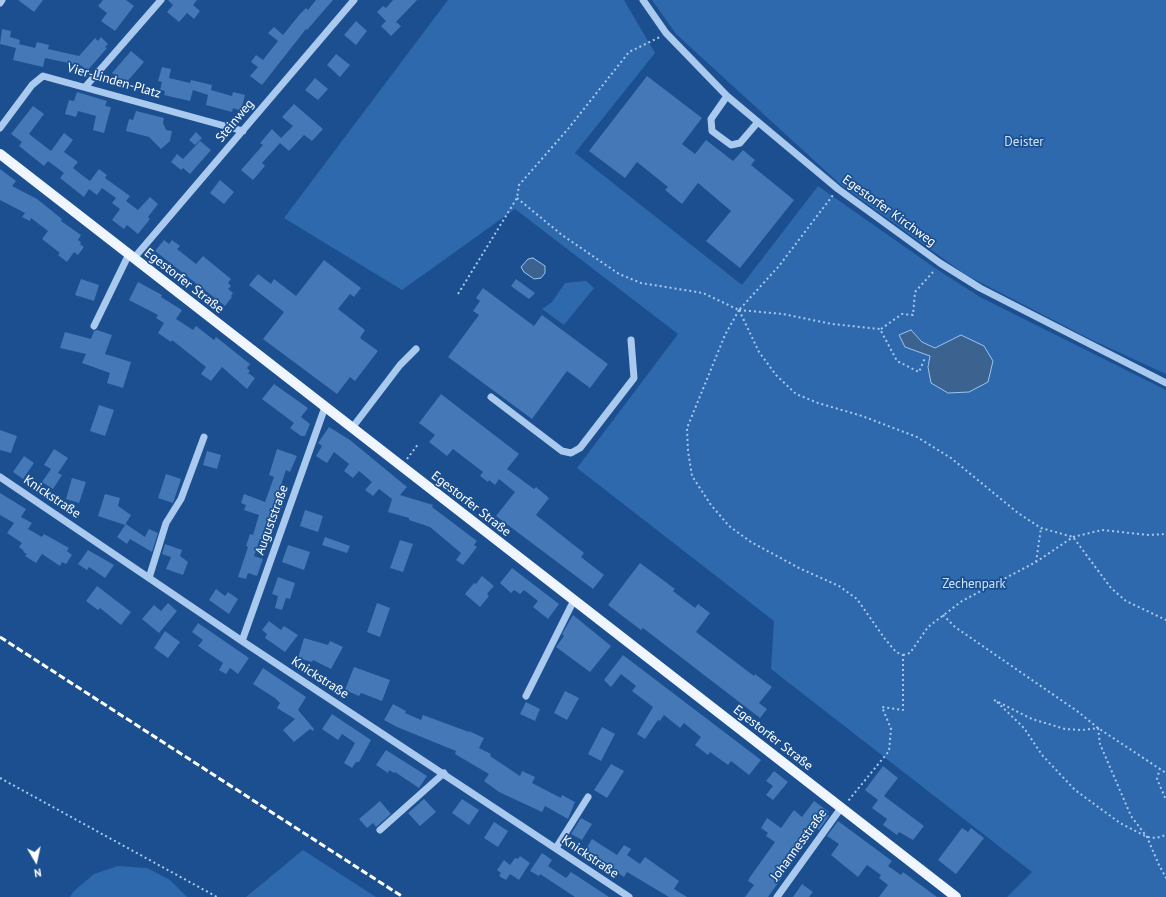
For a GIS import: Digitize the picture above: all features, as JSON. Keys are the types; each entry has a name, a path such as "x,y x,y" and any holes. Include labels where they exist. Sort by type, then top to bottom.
{"main road":[{"name":"Egestorfer Straße","path":"0,154 956,897"}],"street":[{"path":"86,86 161,0"},
{"name":"Steinweg","path":"94,326 132,256 243,131 354,0"},
{"name":"Egestorfer Kirchweg","path":"644,0 666,33 727,96 838,189 940,263 980,288 1166,382"},
{"name":"Vier-Linden-Platz","path":"0,128 32,85 43,76 86,86 243,131"},
{"path":"727,96 711,119 712,131 731,145 740,143 758,122"},
{"path":"491,398 562,452 571,453 580,448 634,378 631,340"},
{"path":"352,428 400,365 416,349"},
{"name":"Auguststraße","path":"242,642 325,407"},
{"path":"149,578 166,523 181,499 204,438"},
{"name":"Knickstraße","path":"0,477 242,642 444,773 629,897"},
{"path":"526,696 574,600"},
{"path":"380,830 444,773"},
{"path":"556,848 588,797"},
{"name":"Johannesstraße","path":"777,897 841,808"}],"path":[{"path":"458,294 517,198 519,186 568,129 629,52 666,33"},
{"path":"838,189 779,266 739,310 725,335 687,428 688,451 692,476 710,505 729,526 751,542 785,561 839,586 857,599 896,652 903,656"},
{"path":"517,198 562,235 619,274 641,283 703,293 739,310 783,314 832,324 880,329 902,314 913,315 915,292 933,272"},
{"path":"739,310 759,352 776,375 796,394 818,403 862,416 917,437 951,458 1018,513 1041,528 1073,537 1111,588 1126,601 1166,620"},
{"path":"880,329 897,361 919,372 925,358"},
{"path":"402,466 418,443"},
{"path":"1036,562 1041,528"},
{"path":"903,656 910,652 928,627 962,601 1036,562 1073,537 1102,530 1149,535 1166,534"},
{"path":"943,615 954,627 1071,707 1098,728 1166,772"},
{"path":"841,808 851,799 889,751 891,729 882,707 904,710 903,656"},
{"path":"1098,728 1082,730 1065,729 1032,719 994,700 1024,728 1042,755 1075,790 1120,823 1147,837 1156,838 1166,835"},
{"path":"1098,728 1100,744 1132,816 1147,837 1158,865 1166,878"},
{"path":"1160,768 1157,778 1166,800"},
{"path":"0,778 217,897"}],"green space":[{"name":"Zechenpark","path":"448,0 624,0 655,53 575,153 742,285 818,186 935,268 980,297 1166,390 1166,897 1007,897 1032,872 771,669 774,621 577,468 678,334 515,209 402,290 284,218","holes":["911,330 922,342 936,348 961,335 969,392 948,393 931,383 928,367 930,356 919,351"]},
{"name":"Deister","path":"652,0 1166,0 1166,374 1092,340 966,275 841,185 676,34"},
{"path":"586,281 594,288 564,325 542,309 552,302 565,283"},
{"path":"303,850 376,897 246,897"},
{"path":"118,866 147,868 170,880 187,897 70,897 74,891 94,874"}],"shaded area":[{"path":"533,258 545,266 545,273 541,278 534,279 524,272 521,267 528,259"},
{"path":"911,330 922,342 935,348 961,335 984,346 993,361 988,382 969,392 948,393 931,383 928,367 930,356 905,347 899,335"}],"building":[{"path":"18,0 43,0 34,12"},
{"path":"103,0 126,0 134,6 115,31 101,21 107,13 98,6"},
{"path":"168,0 197,0 193,5 200,11 194,19 187,13 179,22 167,12 173,5"},
{"path":"316,0 333,0 307,30 306,29 262,85 250,76 258,67 251,62 256,55 263,60 278,41 268,33 274,27 283,35 300,14 306,8 308,10"},
{"path":"393,0 417,0 396,22 401,26 391,36 381,26 386,21 377,12 383,6 386,8"},
{"path":"356,21 367,31 356,45 344,35"},
{"path":"2,29 11,31 10,37 20,40 19,44 35,48 37,42 49,45 48,49 79,56 95,38 98,41 101,37 108,44 105,47 107,48 87,71 82,66 45,58 43,67 13,60 16,48 0,44"},
{"path":"131,51 144,62 125,84 112,73"},
{"path":"336,54 350,65 340,77 327,65"},
{"path":"162,67 171,69 169,78 190,83 191,80 212,85 211,90 232,96 233,92 245,95 241,111 233,108 232,112 206,105 208,95 193,90 190,101 164,95 165,91 160,90 162,82 158,81"},
{"path":"647,76 702,118 682,144 695,154 706,140 733,161 743,150 755,160 751,165 794,200 740,268 706,241 731,211 698,183 682,204 665,190 668,187 637,162 625,178 589,151"},
{"path":"315,78 328,89 318,100 305,90"},
{"path":"77,92 107,101 105,106 111,107 104,133 93,130 96,116 78,111 76,117 65,114 69,100 74,101"},
{"path":"294,104 323,129 312,141 304,135 289,151 280,143 262,163 265,166 253,180 241,170 263,145 260,143 272,129 281,138 293,126 282,117"},
{"path":"33,106 44,114 29,134 51,151 64,133 73,140 64,152 78,162 73,168 82,175 90,181 99,169 107,175 105,178 130,196 126,201 138,210 150,197 158,204 148,217 150,219 138,234 127,225 124,229 112,220 120,209 112,203 116,198 102,188 97,195 89,189 84,197 60,178 64,173 48,161 44,166 19,146 22,142 11,134"},
{"path":"136,111 164,118 163,123 166,130 172,131 170,141 161,149 149,137 126,131 129,119 133,120"},
{"path":"196,132 202,138 195,145 189,140"},
{"path":"200,141 211,150 190,174 183,168 181,170 171,162 177,154 183,159"},
{"path":"0,169 16,181 12,186 37,199 62,219 61,221 81,235 78,240 84,247 78,255 74,252 67,262 58,255 60,253 42,239 48,231 31,218 30,221 22,217 25,213 0,200"},
{"path":"220,180 234,192 224,204 210,193"},
{"path":"164,240 169,244 172,240 180,246 177,249 196,264 203,256 231,279 228,283 231,286 228,289 233,293 231,296 232,297 225,306 155,251"},
{"path":"324,260 361,288 354,297 350,294 338,309 365,330 360,338 378,351 355,381 350,377 337,394 263,339 284,312 249,285 258,274 271,284 274,279 296,296"},
{"path":"81,279 99,285 94,301 75,295"},
{"path":"516,279 535,293 529,299 511,286"},
{"path":"138,282 162,295 161,297 182,310 176,319 193,330 196,326 214,340 216,337 250,364 247,368 250,371 248,373 255,378 247,389 222,367 211,381 201,374 206,367 172,340 171,342 158,333 164,323 156,318 158,315 129,300"},
{"path":"483,288 534,326 542,315 608,364 590,388 567,371 532,419 448,357 479,315 473,311 480,301 476,298"},
{"path":"97,330 112,335 105,354 131,362 123,388 107,383 110,373 82,363 86,354 60,348 65,332 91,339 94,331"},
{"path":"274,384 308,408 301,417 310,424 305,436 301,436 290,428 294,423 262,399"},
{"path":"441,394 519,454 507,469 534,489 536,487 549,498 536,515 584,553 581,557 604,575 593,589 496,516 515,492 499,479 495,485 489,480 488,482 480,476 483,472 453,449 447,456 429,442 435,435 419,423"},
{"path":"99,405 114,410 105,436 90,431"},
{"path":"329,427 350,440 407,487 400,495 433,505 432,507 477,541 474,545 477,547 463,565 456,560 461,553 430,527 409,520 409,518 388,512 392,499 379,489 373,496 365,490 372,482 359,471 353,478 344,471 349,464 334,452 327,463 316,456 322,446 318,443"},
{"path":"0,430 17,436 11,453 0,450"},
{"path":"54,449 68,458 58,473 62,475 53,489 42,482 51,469 44,465"},
{"path":"277,449 297,456 290,472 286,470 280,488 288,491 282,508 275,505 269,523 274,524 269,542 260,539 254,556 263,559 257,576 248,573 246,579 238,577 248,547 246,546 250,534 253,535 259,515 244,510 246,505 241,503 244,494 265,502 274,477 269,475"},
{"path":"207,451 221,455 217,469 203,465"},
{"path":"24,456 34,463 23,479 13,472"},
{"path":"166,474 181,479 173,503 158,498"},
{"path":"72,478 86,482 79,503 66,499"},
{"path":"0,493 26,509 21,517 32,523 28,529 42,537 44,534 69,548 67,551 72,555 66,564 62,562 60,566 42,554 36,563 25,556 27,554 19,547 22,543 7,533 14,523 0,515"},
{"path":"105,494 120,498 118,506 131,515 125,525 98,516"},
{"path":"305,510 323,516 318,532 300,526"},
{"path":"126,524 145,537 149,529 158,533 152,552 130,539 127,544 117,537"},
{"path":"325,537 350,546 347,553 322,545"},
{"path":"400,540 413,544 403,572 390,568"},
{"path":"165,544 182,550 180,556 188,562 183,575 166,569 171,557 162,554"},
{"path":"288,545 310,552 304,570 282,562"},
{"path":"88,550 114,565 105,578 89,567 87,570 78,564"},
{"path":"640,563 675,589 673,591 695,608 698,604 710,613 696,632 754,676 755,674 772,687 759,703 767,709 760,718 643,628 641,630 608,605"},
{"path":"512,568 559,604 548,619 533,607 538,601 524,590 520,594 514,590 511,593 500,583"},
{"path":"482,576 494,586 487,594 489,596 480,607 465,594"},
{"path":"278,577 295,583 290,599 286,598 282,610 275,608 278,596 272,594"},
{"path":"97,586 131,612 121,625 100,608 98,610 86,601"},
{"path":"216,589 225,596 228,592 238,599 229,614 209,600"},
{"path":"168,603 177,611 159,633 142,619 154,605 161,611"},
{"path":"377,603 390,608 380,637 367,632"},
{"path":"573,615 611,646 590,672 556,647 564,636 562,634"},
{"path":"269,621 281,630 284,626 298,635 285,652 265,638 267,634 262,630"},
{"path":"198,623 249,658 238,674 230,668 226,674 219,670 223,663 198,646 203,640 192,632"},
{"path":"165,631 180,642 168,658 154,648"},
{"path":"304,638 328,645 330,641 343,647 331,669 313,660 312,662 298,658"},
{"path":"623,655 761,760 749,775 731,761 728,765 710,752 708,755 695,745 701,737 684,723 680,728 664,715 660,721 658,720 645,739 637,734 653,707 632,691 636,686 621,674 611,687 604,680"},
{"path":"354,667 390,680 382,701 361,693 359,696 345,690"},
{"path":"263,668 306,697 298,710 314,729 313,731 310,729 294,742 283,730 295,719 277,708 280,703 275,698 253,684"},
{"path":"565,691 579,698 567,720 554,713"},
{"path":"526,702 540,709 535,721 520,714"},
{"path":"393,704 406,711 405,713 421,720 423,715 469,731 484,738 479,748 491,754 490,756 520,776 522,771 535,777 532,783 561,798 562,795 575,802 568,819 545,806 542,812 499,792 484,781 489,774 455,754 456,751 397,727 384,720"},
{"path":"332,714 371,740 359,762 356,762 352,768 344,763 355,743 342,734 338,740 322,729"},
{"path":"602,727 615,734 601,761 588,754"},
{"path":"386,750 427,776 419,788 395,772 394,773 389,770 388,773 376,765"},
{"path":"611,764 624,771 607,798 594,790"},
{"path":"883,766 898,778 884,796 924,826 913,840 899,832 897,835 883,825 887,819 872,808 878,800 865,790"},
{"path":"774,771 788,782 773,800 766,795 773,786 766,781"},
{"path":"424,799 436,812 420,826 408,813"},
{"path":"462,799 479,810 469,825 452,813"},
{"path":"380,801 391,814 376,827 373,823 367,828 359,819"},
{"path":"814,801 829,812 827,814 829,816 819,830 817,828 768,897 745,897 754,885 748,881 750,877 775,842 766,836 768,833 761,828 767,818 781,828 794,810 802,817"},
{"path":"581,818 592,824 582,840 571,834"},
{"path":"838,821 892,861 888,866 901,875 903,872 937,897 879,897 888,885 879,878 881,875 867,865 858,877 831,855 839,844 827,836"},
{"path":"494,822 508,831 498,847 484,838"},
{"path":"962,828 968,832 971,828 984,838 956,874 938,860"},
{"path":"592,839 617,855 624,845 631,849 627,855 640,864 645,857 679,881 674,889 687,897 669,897 627,872 624,877 585,851"},
{"path":"542,853 552,860 548,866 566,878 571,872 609,897 575,897 540,874 539,876 530,871"},
{"path":"520,856 530,863 519,880 510,874 506,880 499,876 501,873 497,870 504,860 510,865 515,858 518,859"},
{"path":"802,884 813,892 809,897 793,897"}],"railway":[{"path":"0,637 403,897"}]}
